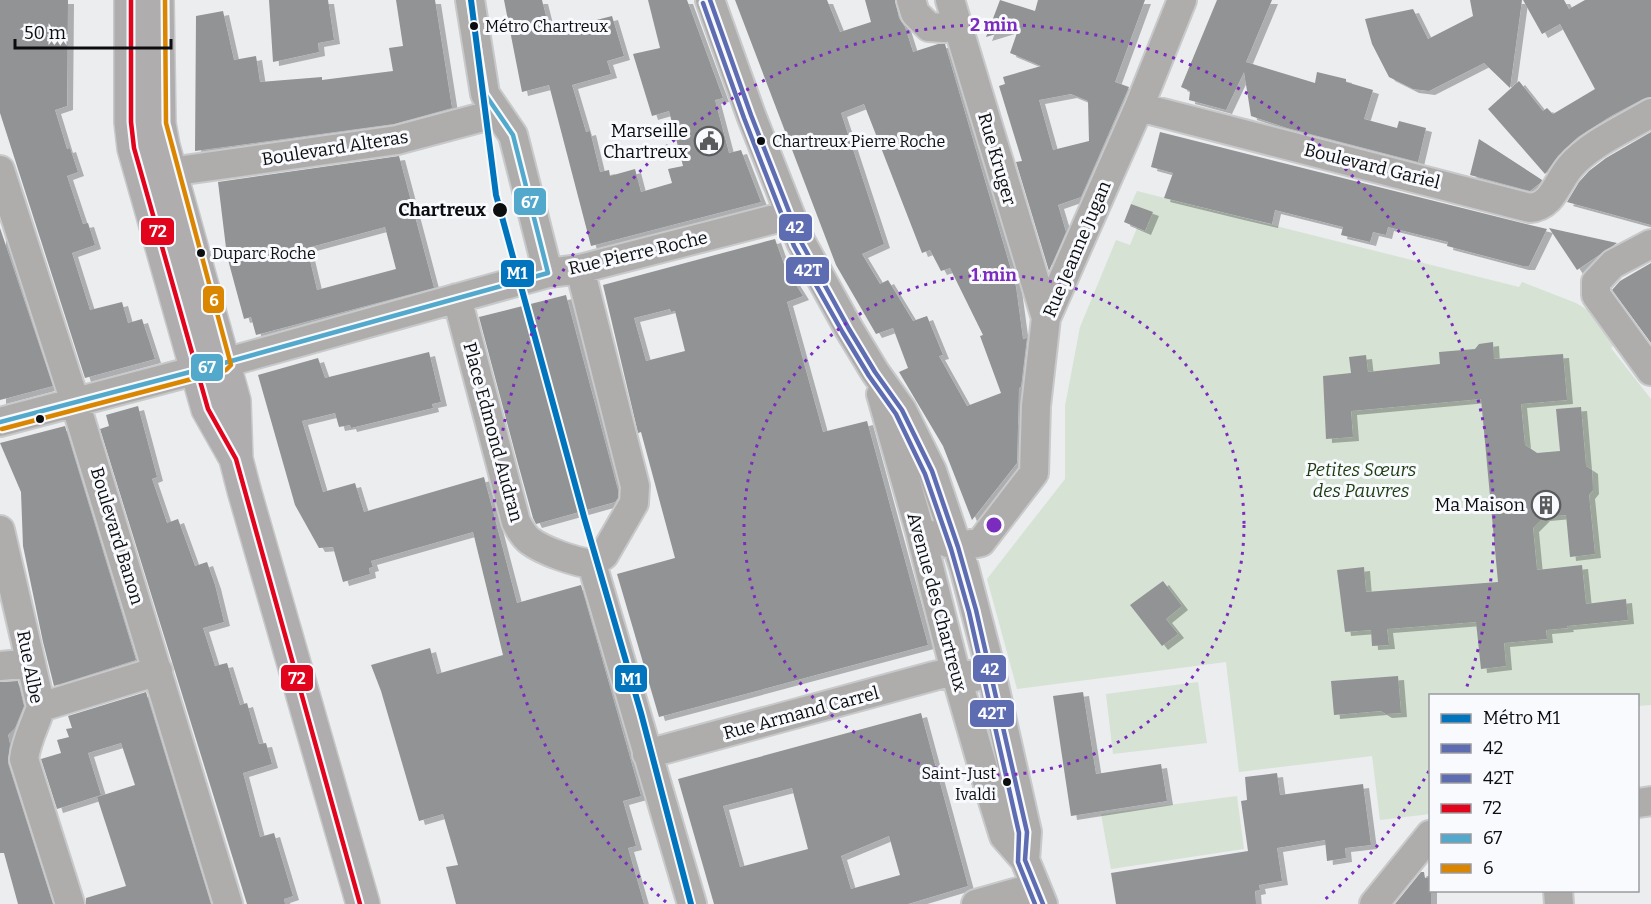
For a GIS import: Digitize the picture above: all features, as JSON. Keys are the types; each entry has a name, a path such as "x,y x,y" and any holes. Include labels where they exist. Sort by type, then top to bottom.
{"main road":[{"path":"131,0 131,122 134,148 211,367 234,401 236,459 361,903"},
{"path":"158,0 159,124 211,367"}],"street":[{"path":"470,0 485,94 513,135 548,273"},
{"name":"Avenue des Chartreux","path":"710,0 751,115 801,242 875,372 903,410 927,461 958,547 976,610 1027,832 1024,860"},
{"path":"911,0 915,12 929,27 944,28 954,12"},
{"name":"Rue Jeanne Jugan","path":"958,547 981,542 1034,473 1036,406 1046,318 1139,107 1182,0"},
{"name":"Rue Kruger","path":"954,12 1046,318"},
{"name":"Boulevard Gariel","path":"1139,107 1530,208 1540,207 1548,200 1569,168 1581,155 1651,113"},
{"name":"Boulevard Alteras","path":"170,172 397,140 498,113"},
{"name":"Boulevard Banon","path":"0,170 75,402 228,904"},
{"name":"Rue Pierre Roche","path":"0,422 211,367 548,273 580,270 790,215"},
{"path":"1651,244 1613,264 1596,282 1596,295 1651,371"},
{"path":"580,270 635,486 634,503 604,555 592,564 692,904"},
{"name":"Place Edmond Audran","path":"457,298 516,522 522,534 531,542 577,562 592,564"},
{"name":"Avenue des Chartreux","path":"875,372 920,531 955,671 1004,836 1024,860 1039,896"},
{"name":"Rue Albe","path":"0,530 41,707 33,732 26,743 24,759 69,904"},
{"path":"920,531 958,547"},
{"path":"0,666 31,663"},
{"path":"955,671 993,683"},
{"name":"Rue Armand Carrel","path":"647,754 955,671"},
{"path":"41,707 158,672"},
{"path":"1374,904 1429,837"},
{"path":"976,904 1039,896"}],"green space":[{"name":"Petites Sœurs des Pauvres","path":"1137,191 1519,287 1522,282 1576,303 1591,312 1613,346 1611,348 1651,399 1651,705 1639,706 1639,694 1429,694 1429,814 1380,820 1372,756 1239,772 1226,662 1017,689 987,579 1065,479 1065,406 1080,327 1116,240 1130,245 1137,228 1145,231 1150,218 1144,209 1131,204"},
{"path":"1198,682 1207,743 1113,754 1106,694"},
{"path":"1237,796 1244,849 1111,869 1101,814"}],"building":[{"path":"0,0 68,0 67,106 55,110 67,149 70,148 78,172 67,176 83,224 88,223 95,245 72,253 90,310 122,302 128,323 142,319 155,359 85,378 0,113"},
{"path":"269,0 328,0 334,40 318,43 319,52 273,62"},
{"path":"396,0 435,0 452,108 394,124 195,151 196,16 223,11 234,60 256,56 260,82 322,77 322,80 393,71 389,48 403,46"},
{"path":"504,0 542,0 550,32 612,16 624,56 607,61 611,74 572,85 586,132 590,131 600,172 609,170 610,176 635,169 641,192 672,183 668,169 683,166 669,111 652,116 633,54 660,48 648,0 687,0 723,98 715,100 729,153 741,150 761,202 591,246 549,85 522,92"},
{"path":"735,0 827,0 840,32 871,22 865,0 895,0 899,18 905,27 913,52 945,44 1016,287 1023,339 1027,338 1021,387 1019,388 1017,463 972,520 943,446 899,372 908,368 893,328 876,334 836,265","holes":["864,104 922,253 930,250 941,271 950,268 983,335 980,336 1001,393 967,406 939,356 943,355 927,316 913,321 888,280 880,284 862,254 884,244 841,113"]},
{"path":"1000,0 1035,11 1038,0 1145,0 1115,82 1129,87 1081,197 1058,205 1066,232 1049,271 1016,162 1022,161 999,86 1005,84 1003,77 1041,66 1010,53 1019,27 986,37","holes":["1071,94 1088,101 1089,141 1053,150 1039,100"]},
{"path":"1217,0 1272,0 1246,62 1315,83 1317,72 1346,79 1346,82 1373,90 1364,119 1397,128 1399,121 1426,128 1418,162 1287,128 1251,116 1244,72 1226,110 1189,100 1190,91 1181,87"},
{"path":"1470,0 1522,0 1510,88 1484,63 1429,91 1413,89 1389,77 1372,44 1365,19 1413,9 1428,39 1473,16"},
{"path":"1523,0 1564,0 1569,9 1585,0 1651,0 1651,97 1611,116 1578,137 1558,156 1545,174 1488,109 1519,81 1543,111 1547,108 1553,114 1595,89 1560,24 1542,34"},
{"path":"1160,132 1547,229 1529,266 1523,266 1447,246 1448,242 1388,227 1386,235 1373,232 1370,242 1341,235 1343,227 1275,210 1272,224 1164,198 1173,173 1151,167"},
{"path":"1651,132 1651,225 1567,202 1589,171 1606,158"},
{"path":"1479,139 1542,180 1540,183 1530,191 1470,175"},
{"path":"399,156 434,288 256,335 251,317 244,319 227,256 218,182","holes":["385,227 396,269 317,290 307,248"]},
{"path":"1131,204 1153,212 1145,231 1124,222"},
{"path":"0,228 53,386 0,400"},
{"path":"1549,228 1617,243 1577,270"},
{"path":"775,239 785,267 803,296 787,302 823,432 867,421 928,645 659,717 617,574 675,558 641,432 638,433 603,285","holes":["670,309 671,312 675,311 685,351 646,361 634,318"]},
{"path":"1651,263 1651,343 1612,290 1620,281"},
{"path":"566,295 618,490 618,498 615,502 536,524 479,317"},
{"name":"Ma Maison","path":"1493,342 1494,359 1563,354 1567,400 1521,404 1525,445 1537,453 1560,451 1556,409 1581,407 1586,466 1592,470 1593,490 1589,495 1595,554 1570,557 1566,515 1544,517 1533,528 1537,570 1582,565 1586,604 1626,599 1628,620 1567,626 1568,628 1546,630 1547,639 1504,643 1506,666 1481,669 1476,622 1387,629 1389,645 1372,646 1371,630 1345,632 1337,570 1364,567 1366,592 1498,582 1481,399 1351,411 1353,437 1326,439 1323,376 1351,373 1349,357 1366,355 1368,372 1440,364 1439,352 1475,349 1479,344"},
{"path":"429,352 441,402 432,404 433,408 351,428 350,425 339,427 335,413 302,421 323,492 355,483 364,512 484,477 517,603 581,585 641,796 623,801 636,846 628,848 644,904 456,904 446,867 458,865 443,814 419,821 381,691 371,665 430,648 437,674 503,655 473,532 371,561 373,567 369,568 370,574 343,582 333,547 319,548 295,505 258,375 318,358 325,378"},
{"path":"138,406 157,477 152,479 167,523 178,519 195,566 207,562 215,585 224,622 203,628 215,666 227,663 240,705 247,703 259,744 266,743 272,764 243,773 260,837 274,833 293,896 284,899 285,904 247,904 100,429 109,426 106,415"},
{"path":"65,426 136,660 54,686 23,546 21,492 0,443"},
{"path":"1163,581 1182,606 1166,619 1178,634 1162,646 1130,605"},
{"path":"1398,676 1401,713 1386,714 1381,711 1334,715 1331,681"},
{"path":"18,681 24,706 15,728 8,735 10,744 8,763 53,904 18,904 4,853 0,853 0,682"},
{"path":"146,692 211,904 86,904 86,898 126,886 97,797 135,785 121,743 88,753 101,795 57,809 41,759 61,753 57,740 69,737 66,729 72,728 68,716"},
{"path":"1083,692 1096,774 1161,764 1167,801 1071,816 1053,696"},
{"path":"921,713 968,886 908,904 714,904 678,779","holes":["792,788 808,849 740,867 723,806","889,836 900,875 851,889 841,856"]},
{"path":"1277,773 1280,795 1363,784 1371,845 1345,848 1346,858 1327,861 1325,840 1277,848 1282,881 1259,885 1260,890 1255,891 1256,904 1116,904 1111,873 1248,851 1241,801 1247,800 1245,777"},
{"path":"1421,872 1424,872 1425,878 1429,877 1431,904 1395,904"}],"metro line":[{"name":"M1","path":"471,0 496,195 584,517 641,713 691,904"}],"transit line":[{"name":"72","path":"131,0 131,122 134,148 208,409 236,459 360,904"},
{"name":"6","path":"2,429 226,370 231,365 166,123 165,0"},
{"name":"67","path":"0,422 224,363 548,273 513,135 485,94 470,0"},
{"name":"42","path":"710,0 751,115 801,242 849,329 902,410 932,471 958,547 976,610 1027,832 1025,860 1043,904"},
{"name":"42T","path":"703,3 744,118 794,246 869,376 896,414 925,474 951,549 969,612 1019,833 1018,862 1035,904"}],"place":[{"name":"Métro Chartreux","path":"474,26"},
{"name":"Marseille Chartreux","path":"709,141"},
{"name":"Chartreux Pierre Roche","path":"761,141"},
{"name":"Chartreux","path":"500,210"},
{"name":"Duparc Roche","path":"201,253"},
{"name":"Ma Maison","path":"1546,505"},
{"name":"Saint-Just Ivaldi","path":"1007,782"}]}
